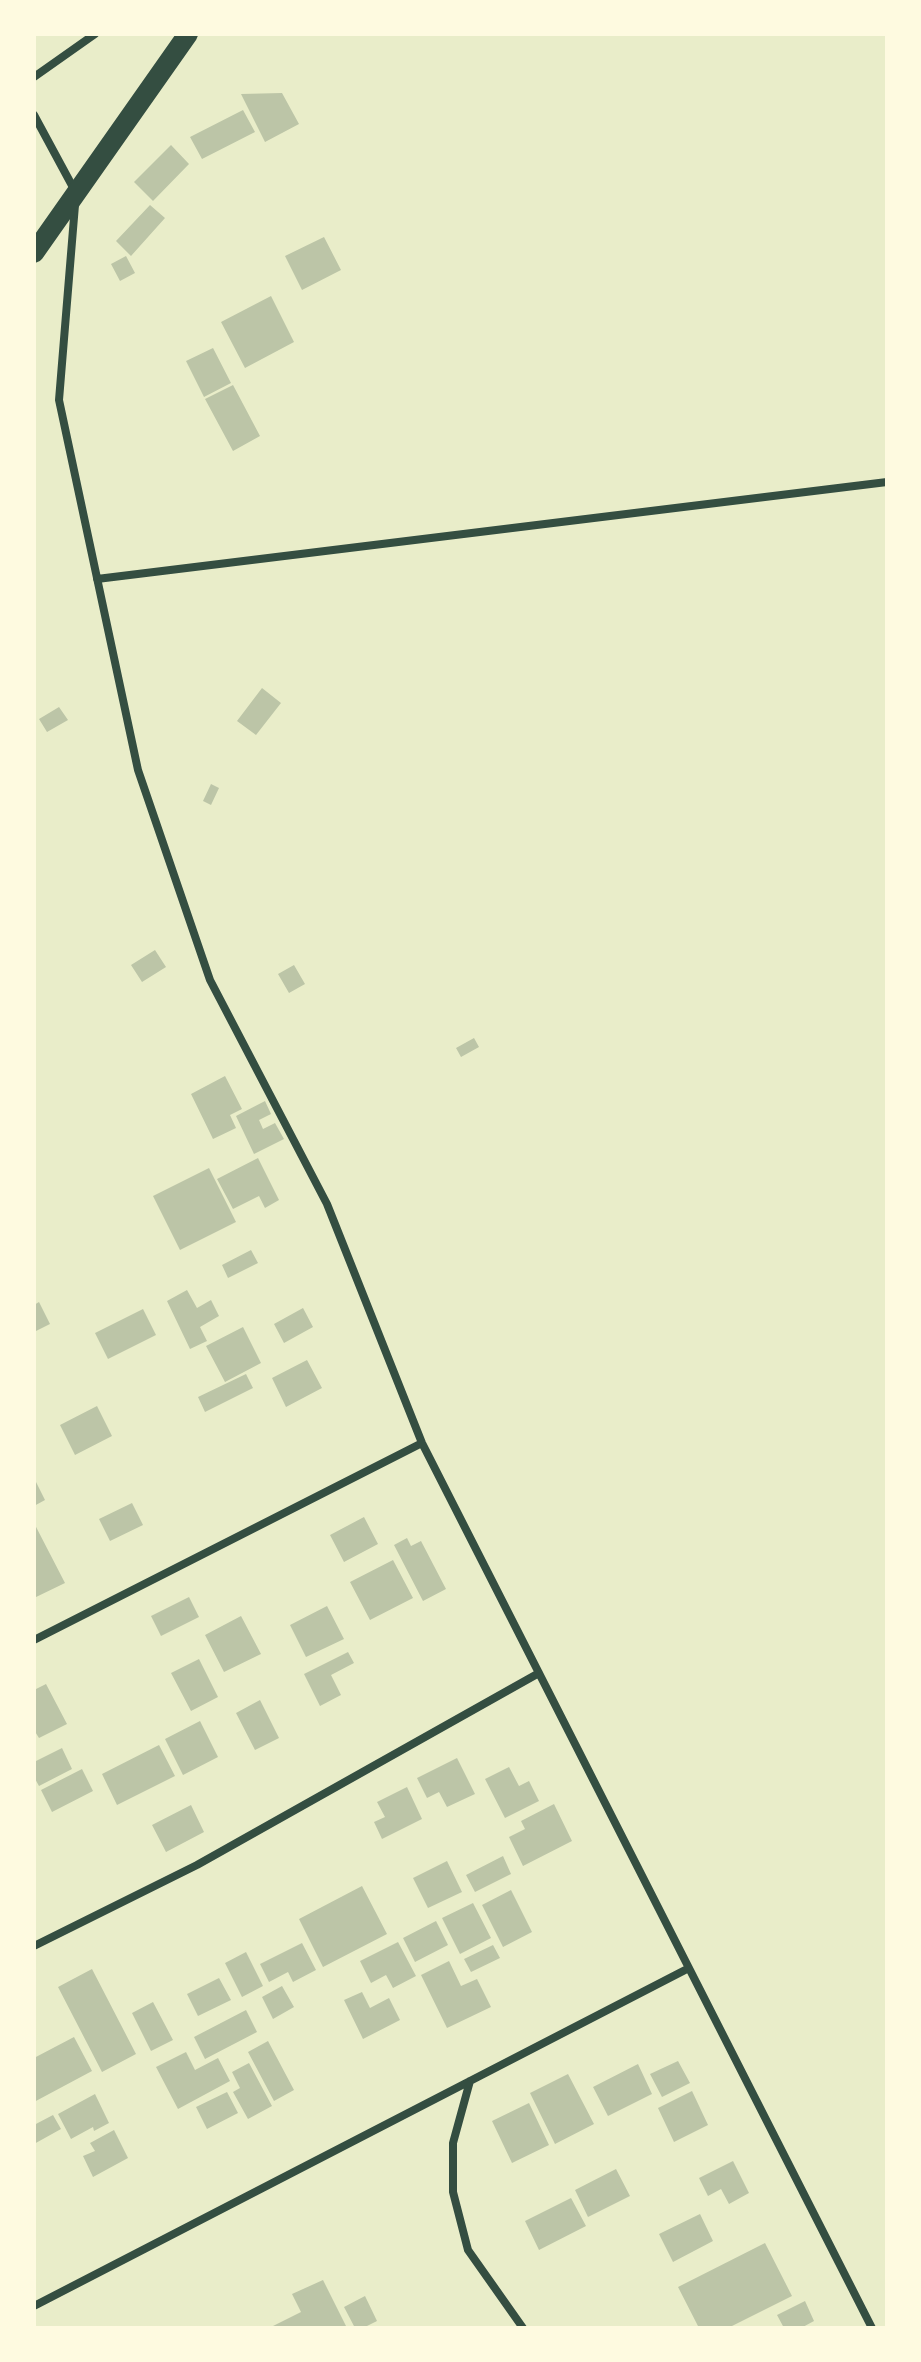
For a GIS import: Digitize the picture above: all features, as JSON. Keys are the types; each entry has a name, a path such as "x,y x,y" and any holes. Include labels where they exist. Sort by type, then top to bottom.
{"main road":[{"path":"34,253 188,34"}],"street":[{"path":"34,77 95,34"},
{"path":"34,115 76,193 59,400 138,770 210,980 327,1204 422,1443 872,2328"},
{"path":"97,579 887,482"},
{"path":"34,1640 422,1443"},
{"path":"34,1946 197,1865 539,1673"},
{"path":"34,2306 689,1968"},
{"path":"470,2081 453,2143 453,2192 468,2250 523,2328"}],"building":[{"path":"282,93 299,124 265,142 241,94"},
{"path":"243,110 255,132 202,159 190,137"},
{"path":"171,145 189,164 153,201 134,182"},
{"path":"150,205 165,218 131,256 116,241"},
{"path":"324,237 341,270 302,290 285,256"},
{"path":"126,256 135,273 120,281 111,264"},
{"path":"271,296 294,342 245,368 221,322"},
{"path":"213,348 231,383 204,397 186,361"},
{"path":"233,385 260,436 233,451 205,399"},
{"path":"262,688 281,703 256,735 237,721"},
{"path":"59,707 68,720 47,732 39,719"},
{"path":"211,784 219,788 211,805 203,801"},
{"path":"155,950 166,967 142,982 131,965"},
{"path":"294,965 305,984 289,993 278,974"},
{"path":"474,1038 479,1047 461,1057 456,1048"},
{"path":"225,1076 242,1109 230,1115 236,1128 213,1139 191,1094"},
{"path":"265,1101 271,1114 259,1120 263,1129 275,1123 284,1139 254,1154 236,1116"},
{"path":"258,1158 279,1200 265,1208 259,1196 233,1209 217,1179"},
{"path":"209,1168 236,1222 180,1250 153,1196"},
{"path":"251,1250 258,1263 228,1278 222,1265"},
{"path":"187,1290 197,1308 211,1300 219,1316 200,1327 207,1341 190,1349 167,1301"},
{"path":"39,1302 50,1324 34,1332 34,1305"},
{"path":"303,1308 313,1327 284,1343 274,1324"},
{"path":"143,1309 156,1335 108,1359 95,1333"},
{"path":"243,1327 261,1363 225,1382 206,1346"},
{"path":"307,1360 322,1388 286,1407 272,1378"},
{"path":"246,1374 253,1388 205,1412 198,1397"},
{"path":"97,1406 112,1436 75,1455 60,1425"},
{"path":"34,1478 45,1500 34,1506"},
{"path":"132,1503 143,1525 110,1541 99,1519"},
{"path":"364,1517 378,1544 344,1562 330,1535"},
{"path":"34,1523 65,1583 34,1598"},
{"path":"407,1538 411,1546 421,1541 446,1589 423,1601 394,1545"},
{"path":"393,1560 413,1598 370,1620 350,1582"},
{"path":"189,1597 199,1617 161,1636 151,1616"},
{"path":"327,1606 344,1639 306,1657 290,1625"},
{"path":"241,1616 261,1654 224,1672 205,1635"},
{"path":"348,1652 354,1663 331,1675 341,1695 320,1706 304,1674"},
{"path":"199,1659 218,1697 191,1711 171,1673"},
{"path":"46,1684 67,1724 39,1738 34,1730 34,1690"},
{"path":"260,1700 279,1738 255,1750 236,1713"},
{"path":"200,1721 218,1757 183,1775 165,1739"},
{"path":"159,1745 175,1776 117,1805 102,1774"},
{"path":"62,1748 72,1769 39,1786 34,1777 34,1762"},
{"path":"457,1758 475,1794 447,1807 439,1792 427,1798 417,1778"},
{"path":"509,1767 519,1786 529,1781 539,1801 505,1818 485,1779"},
{"path":"82,1769 93,1791 52,1812 41,1790"},
{"path":"407,1787 422,1819 382,1839 374,1822 385,1817 377,1802"},
{"path":"554,1804 572,1841 523,1866 509,1837 525,1829 521,1821"},
{"path":"191,1805 204,1832 166,1852 152,1825"},
{"path":"503,1856 511,1874 475,1892 466,1875"},
{"path":"447,1861 462,1892 428,1908 413,1878"},
{"path":"362,1886 387,1934 323,1967 299,1919"},
{"path":"511,1890 532,1932 503,1947 482,1905"},
{"path":"473,1903 491,1938 460,1954 442,1918"},
{"path":"436,1921 448,1945 415,1962 403,1938"},
{"path":"398,1942 416,1976 393,1988 386,1975 371,1983 360,1961"},
{"path":"302,1943 316,1970 293,1982 288,1972 269,1982 260,1964"},
{"path":"493,1945 500,1958 471,1972 464,1959"},
{"path":"246,1952 263,1986 242,1997 225,1963"},
{"path":"449,1961 461,1986 477,1979 491,2007 447,2028 421,1975"},
{"path":"92,1969 136,2054 102,2072 58,1987"},
{"path":"219,1978 231,2000 198,2016 187,1994"},
{"path":"282,1986 294,2007 273,2019 262,1997"},
{"path":"362,1992 370,2008 389,1998 400,2020 363,2039 344,2000"},
{"path":"153,2002 173,2040 151,2051 132,2013"},
{"path":"246,2010 257,2032 205,2059 194,2037"},
{"path":"74,2037 92,2071 34,2102 34,2058"},
{"path":"268,2041 294,2090 274,2101 248,2052"},
{"path":"186,2052 195,2070 218,2058 230,2081 178,2109 156,2067"},
{"path":"678,2061 690,2083 662,2097 650,2074"},
{"path":"249,2063 272,2106 248,2119 233,2092 240,2088 232,2072"},
{"path":"638,2064 652,2094 608,2116 593,2087"},
{"path":"568,2074 594,2124 555,2144 530,2093"},
{"path":"692,2091 708,2125 674,2142 658,2108"},
{"path":"227,2092 238,2113 207,2129 196,2107"},
{"path":"95,2094 109,2123 94,2131 93,2127 71,2139 58,2114"},
{"path":"529,2103 549,2145 512,2163 492,2121"},
{"path":"53,2115 61,2129 34,2144 34,2125"},
{"path":"114,2130 128,2158 93,2177 83,2156 95,2151 90,2143"},
{"path":"733,2161 749,2193 729,2204 721,2189 708,2196 699,2178"},
{"path":"616,2169 630,2196 588,2217 575,2190"},
{"path":"571,2198 586,2226 539,2250 525,2221"},
{"path":"700,2214 713,2241 673,2262 659,2234"},
{"path":"765,2243 792,2296 728,2328 699,2328 678,2287"},
{"path":"323,2280 347,2328 269,2328 301,2312 292,2294"},
{"path":"365,2296 377,2321 363,2328 355,2328 344,2307"},
{"path":"805,2301 814,2321 801,2328 784,2328 777,2315"}]}
